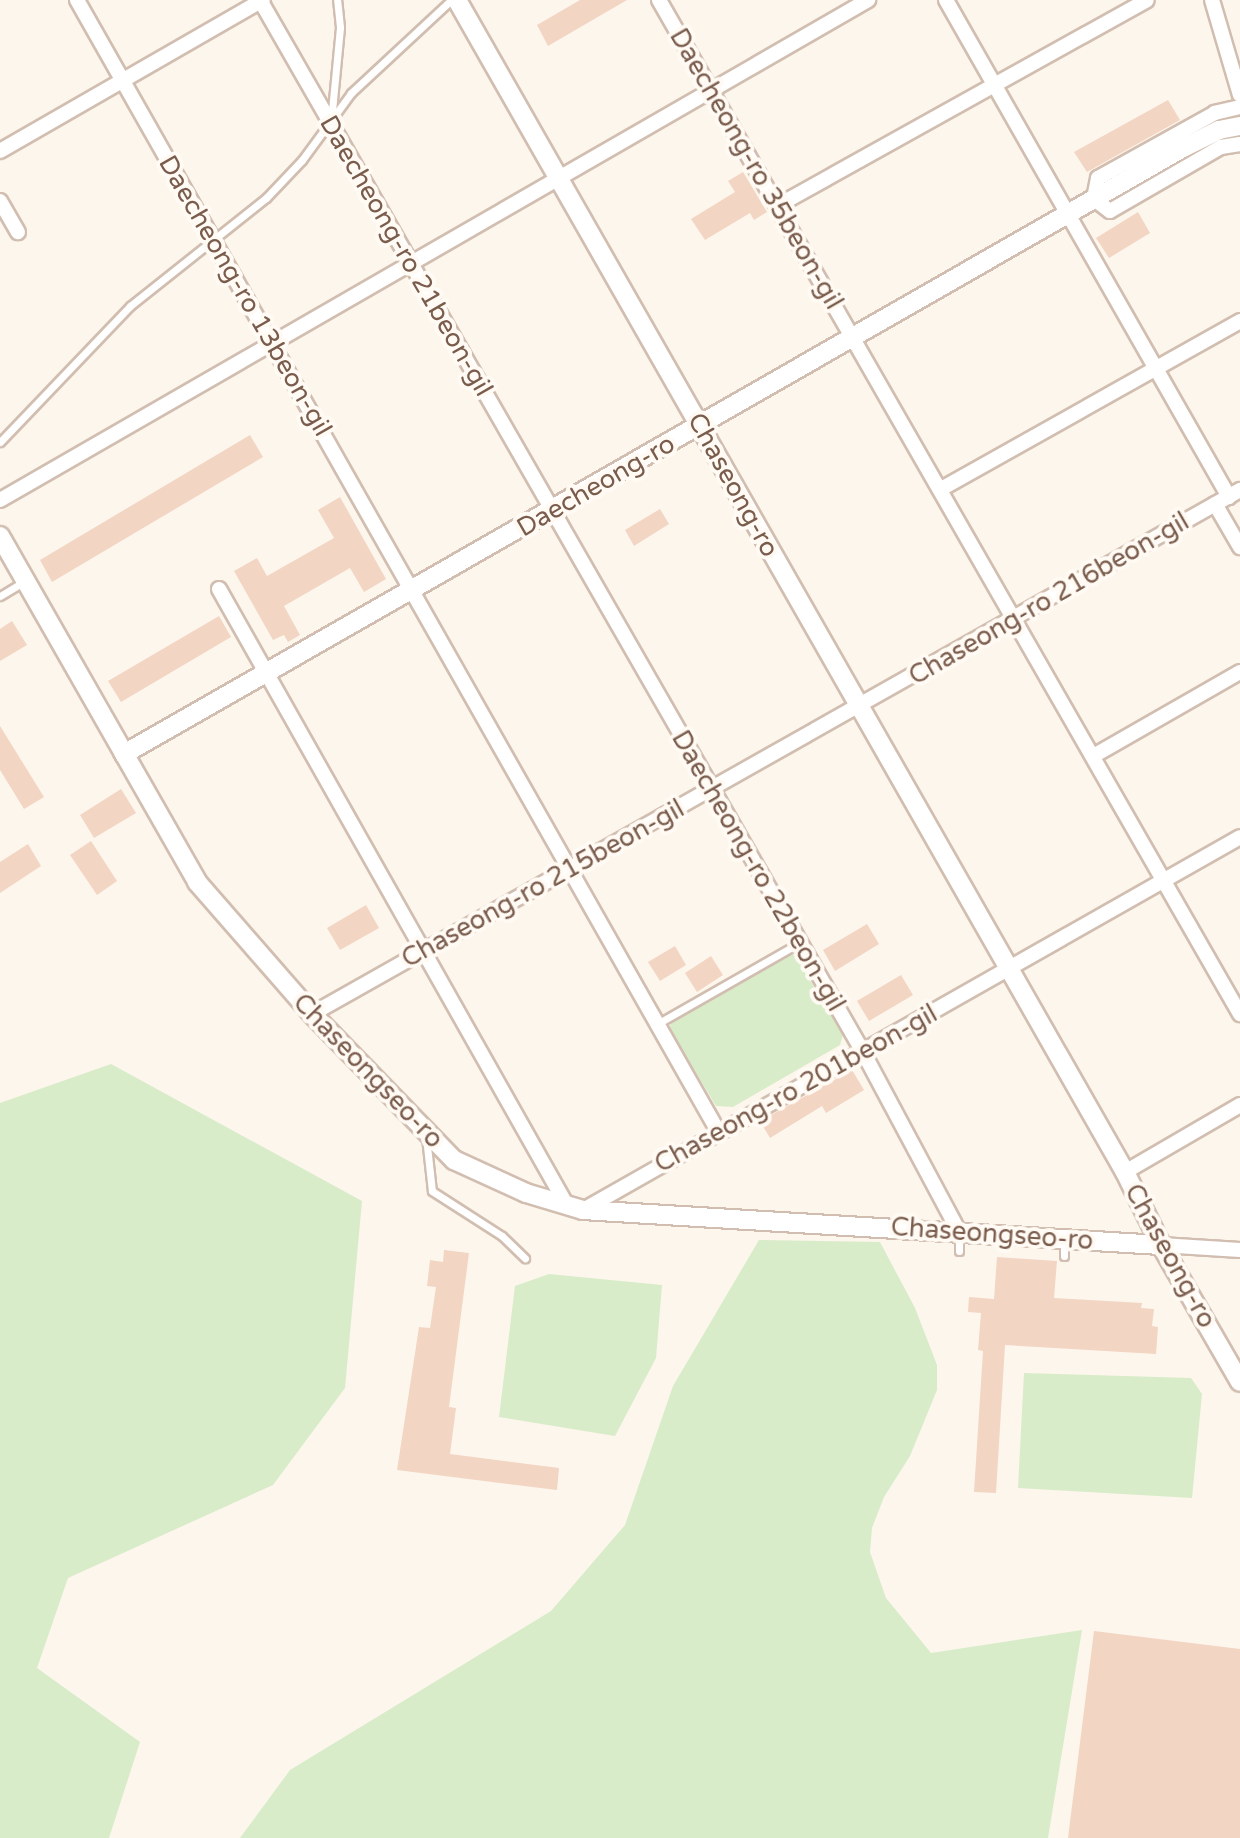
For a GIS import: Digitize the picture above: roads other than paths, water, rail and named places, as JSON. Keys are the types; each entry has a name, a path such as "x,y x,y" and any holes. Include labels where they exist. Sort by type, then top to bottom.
{"main road":[{"name":"Chaseong-ro","path":"457,0 857,708 1010,969 1240,1382"},
{"name":"Daecheong-ro","path":"124,754 552,512 1183,148 1219,130 1240,126"},
{"name":"Chaseongseo-ro","path":"0,536 197,882 312,1014 426,1135 454,1160 526,1193 565,1202 583,1210 959,1241 1064,1247 1161,1245"}],"street":[{"name":"Daecheong-ro 13beon-gil","path":"77,0 719,1133"},
{"path":"0,151 261,0"},
{"name":"Daecheong-ro 21beon-gil","path":"261,0 552,512"},
{"name":"Daecheong-ro 35beon-gil","path":"659,0 1095,755 1240,1014"},
{"path":"0,500 868,0"},
{"path":"946,0 1228,497 1240,547"},
{"path":"777,206 1147,0"},
{"path":"1212,0 1240,95"},
{"path":"1240,107 1215,113 1098,178 1094,199 1110,211 1221,147 1240,144"},
{"path":"0,201 18,232"},
{"path":"941,489 1240,321"},
{"name":"Chaseong-ro 216beon-gil","path":"857,708 1228,497"},
{"name":"Daecheong-ro 22beon-gil","path":"552,512 863,1052 959,1241"},
{"path":"219,589 565,1202"},
{"path":"1095,755 1240,672"},
{"name":"Chaseong-ro 215beon-gil","path":"312,1014 857,708"},
{"path":"1010,969 1240,837"},
{"name":"Chaseong-ro 201beon-gil","path":"583,1210 1010,969"},
{"name":"Chaseong-ro","path":"1125,1172 1240,1105"},
{"path":"1161,1245 1240,1250"}],"lane":[{"path":"331,123 340,27 337,0"},
{"path":"0,442 130,306 266,198 302,160 351,93 451,0"},
{"path":"0,596 25,581"},
{"path":"657,1024 799,943"},
{"path":"426,1135 432,1191 502,1236 525,1258"}]}
